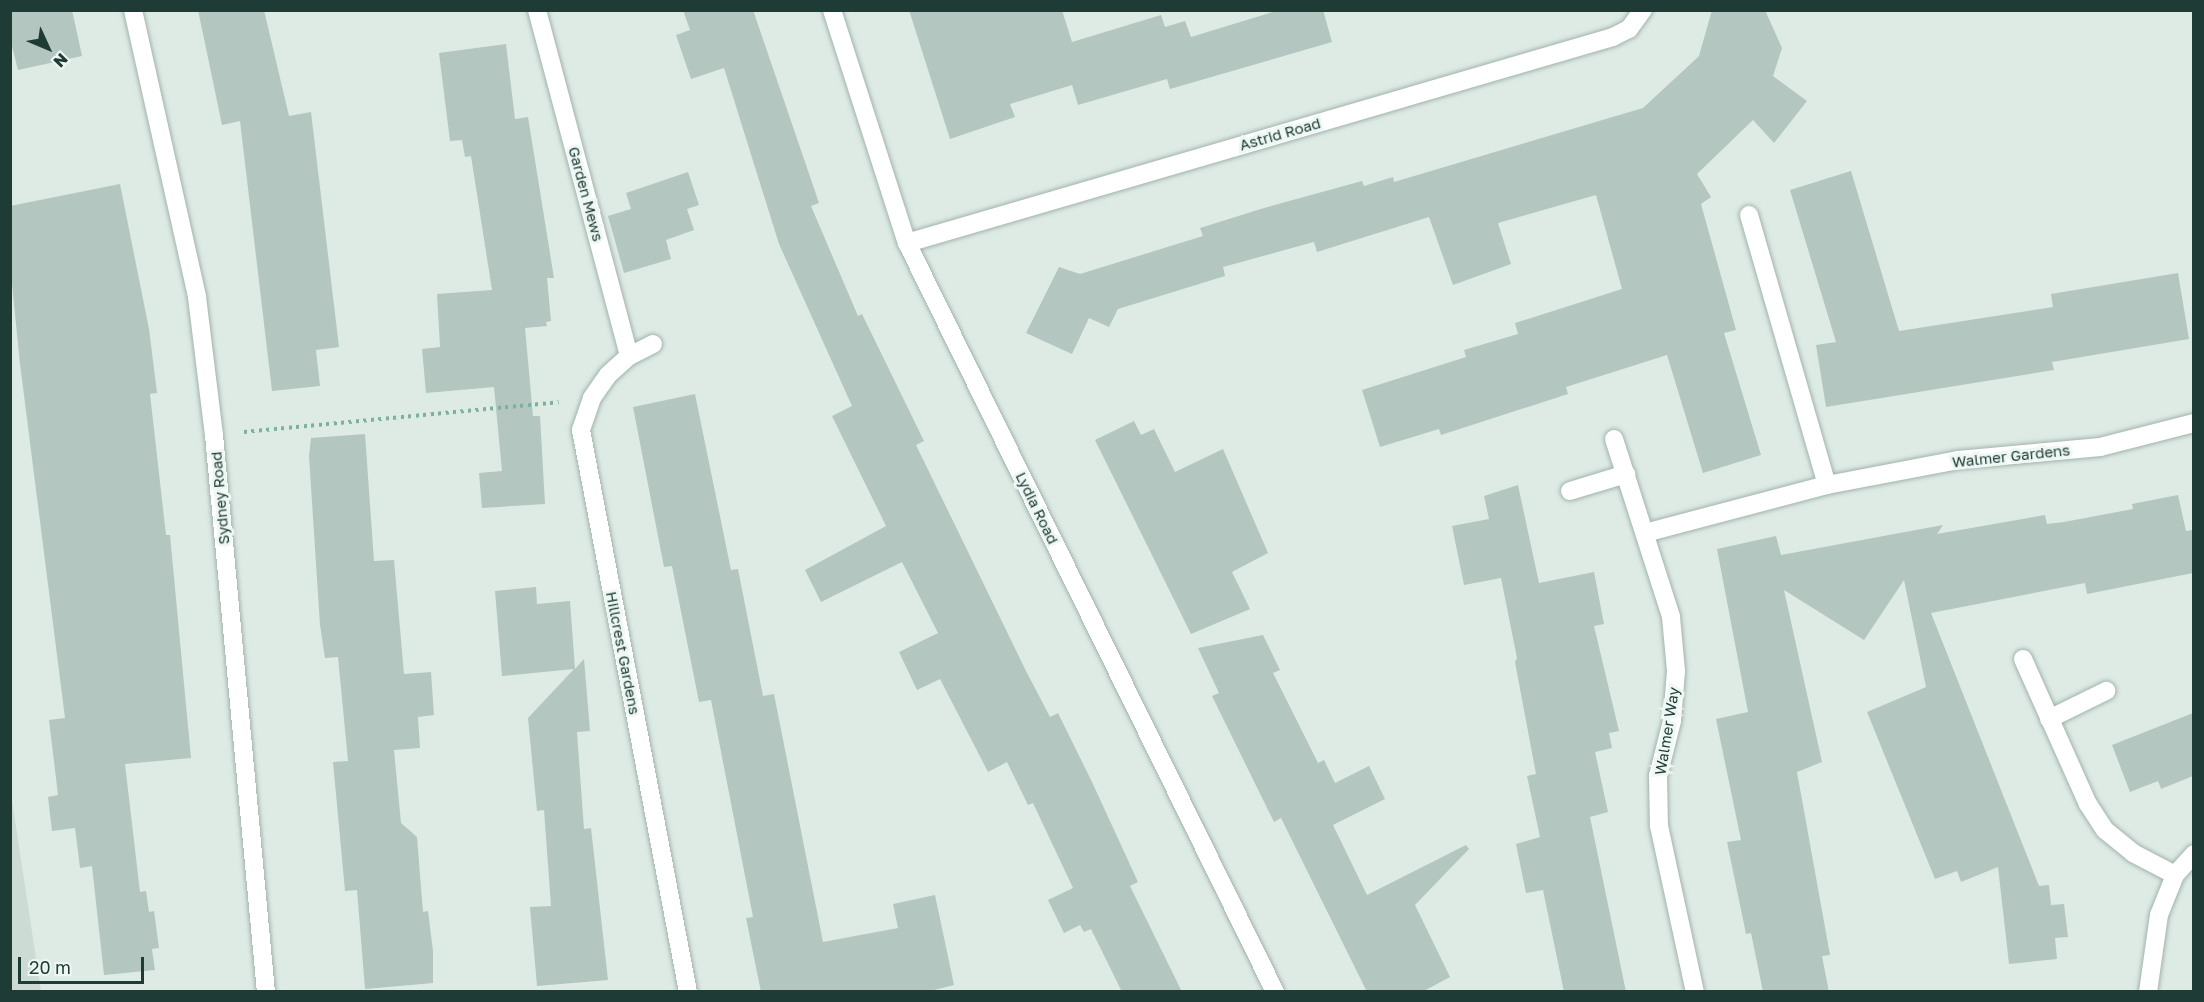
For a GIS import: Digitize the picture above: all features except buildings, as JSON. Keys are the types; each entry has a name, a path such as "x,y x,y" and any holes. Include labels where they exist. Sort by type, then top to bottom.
{"street":[{"name":"Sydney Road","path":"133,10 197,297 214,435 266,992"},
{"name":"Garden Mews","path":"537,10 629,356"},
{"name":"Lydia Road","path":"832,10 907,243 1275,992"},
{"name":"Astrid Road","path":"907,243 1613,37 1629,28 1643,10"},
{"path":"1749,215 1827,485"},
{"name":"Hillcrest Gardens","path":"653,344 629,356 608,375 592,398 581,430 687,992"},
{"name":"Walmer Gardens","path":"1645,533 1827,485 1958,460 2100,447 2193,423"},
{"name":"Walmer Way","path":"1614,439 1671,617 1676,671 1672,721 1658,776 1659,826 1695,992"},
{"path":"1570,491 1626,474"},
{"path":"2023,659 2088,804 2104,830 2133,853 2175,876"},
{"path":"2049,719 2106,691"},
{"path":"2148,992 2159,915 2175,876 2193,854"}],"path":[{"path":"214,435 592,398"}],"shaded area":[{"path":"11,794 41,991 11,991"}]}
